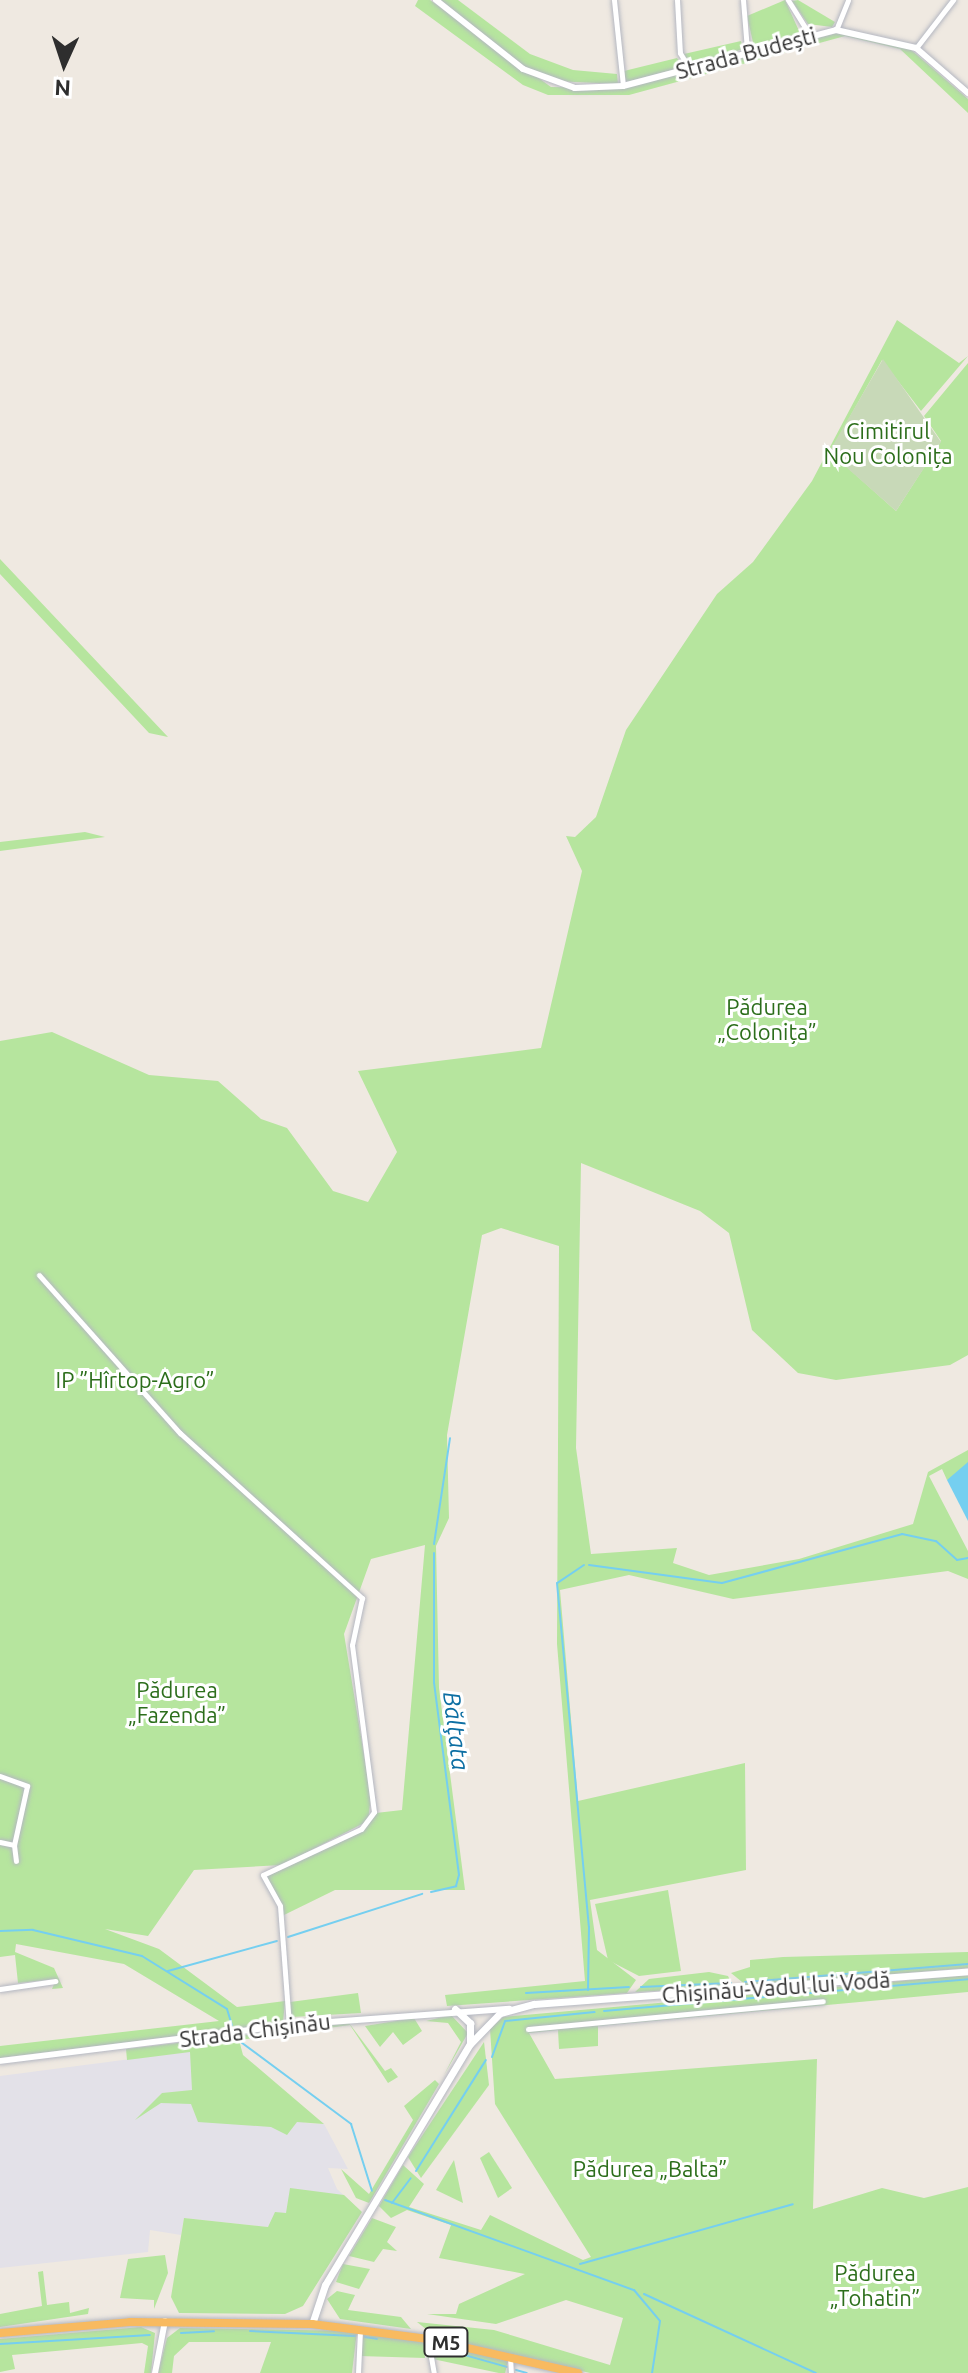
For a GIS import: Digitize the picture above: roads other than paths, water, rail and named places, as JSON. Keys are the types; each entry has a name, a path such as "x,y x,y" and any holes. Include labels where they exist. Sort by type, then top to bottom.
{"highway":[{"name":"M5","path":"0,2333 165,2321 312,2324 428,2339 510,2355 578,2373"}],"main road":[{"name":"Chișinău-Vadul lui Vodă","path":"511,2009 968,1971"},
{"path":"455,2009 470,2023 470,2044"},
{"path":"312,2324 325,2285 470,2044 492,2017 511,2009"}],"street":[{"name":"Strada Budești","path":"436,0 508,59 554,84 623,86 809,33 836,30 916,48 968,93"},
{"path":"614,0 623,86"},
{"path":"677,0 680,53 689,69"},
{"path":"743,0 747,50"},
{"path":"788,0 809,33"},
{"path":"836,30 848,0"},
{"path":"916,48 953,0"},
{"path":"39,1275 180,1433 362,1598 352,1645 374,1812 361,1829 263,1875 280,1906 289,2025"},
{"path":"0,1776 27,1786 14,1845 16,1861"},
{"path":"0,1842 14,1845"},
{"path":"0,1989 55,1981"},
{"path":"528,2029 823,2001"},
{"name":"Strada Chișinău","path":"0,2061 289,2025 455,2009 511,2009"},
{"path":"155,2373 165,2321"},
{"path":"356,2371 360,2329"},
{"path":"428,2339 434,2373"},
{"path":"510,2355 511,2373"}],"water":[{"path":"968,1462 968,1521 947,1480"}],"waterway":[{"name":"Bălţata","path":"434,1544 450,1438"},
{"path":"589,1565 722,1583 902,1534 936,1541 957,1560 968,1558"},
{"name":"Bălţata","path":"431,1892 456,1886 459,1875 434,1683 434,1553"},
{"path":"584,1565 557,1583 589,1927 588,1990"},
{"name":"Bălţata","path":"288,1937 422,1894"},
{"name":"Bălţata","path":"0,1931 33,1930 142,1956 227,2009 232,2025"},
{"name":"Bălţata","path":"168,1971 277,1941"},
{"path":"745,1982 968,1964"},
{"path":"604,2011 968,1979"},
{"path":"641,1987 731,1983"},
{"path":"526,1993 629,1987"},
{"path":"492,2057 505,2021 595,2012"},
{"path":"234,2037 351,2124 372,2191"},
{"path":"416,2171 486,2060"},
{"path":"392,2203 411,2178"},
{"path":"385,2200 634,2290 660,2321 652,2373"},
{"path":"580,2264 793,2204"},
{"path":"644,2294 816,2373"},
{"path":"181,2333 214,2331"},
{"path":"250,2331 355,2336"},
{"path":"0,2344 150,2335"},
{"path":"365,2337 377,2339"},
{"path":"447,2350 507,2367"},
{"path":"516,2370 527,2373"}],"park label":[{"name":"Cimitirul Nou Colonița","path":"888,442"},
{"name":"Pădurea „Colonița”","path":"767,1018"},
{"name":"IP ”Hîrtop-Agro”","path":"135,1380"},
{"name":"Pădurea „Fazenda”","path":"177,1702"},
{"name":"Pădurea „Balta”","path":"650,2169"},
{"name":"Pădurea „Tohatin”","path":"875,2284"}]}
